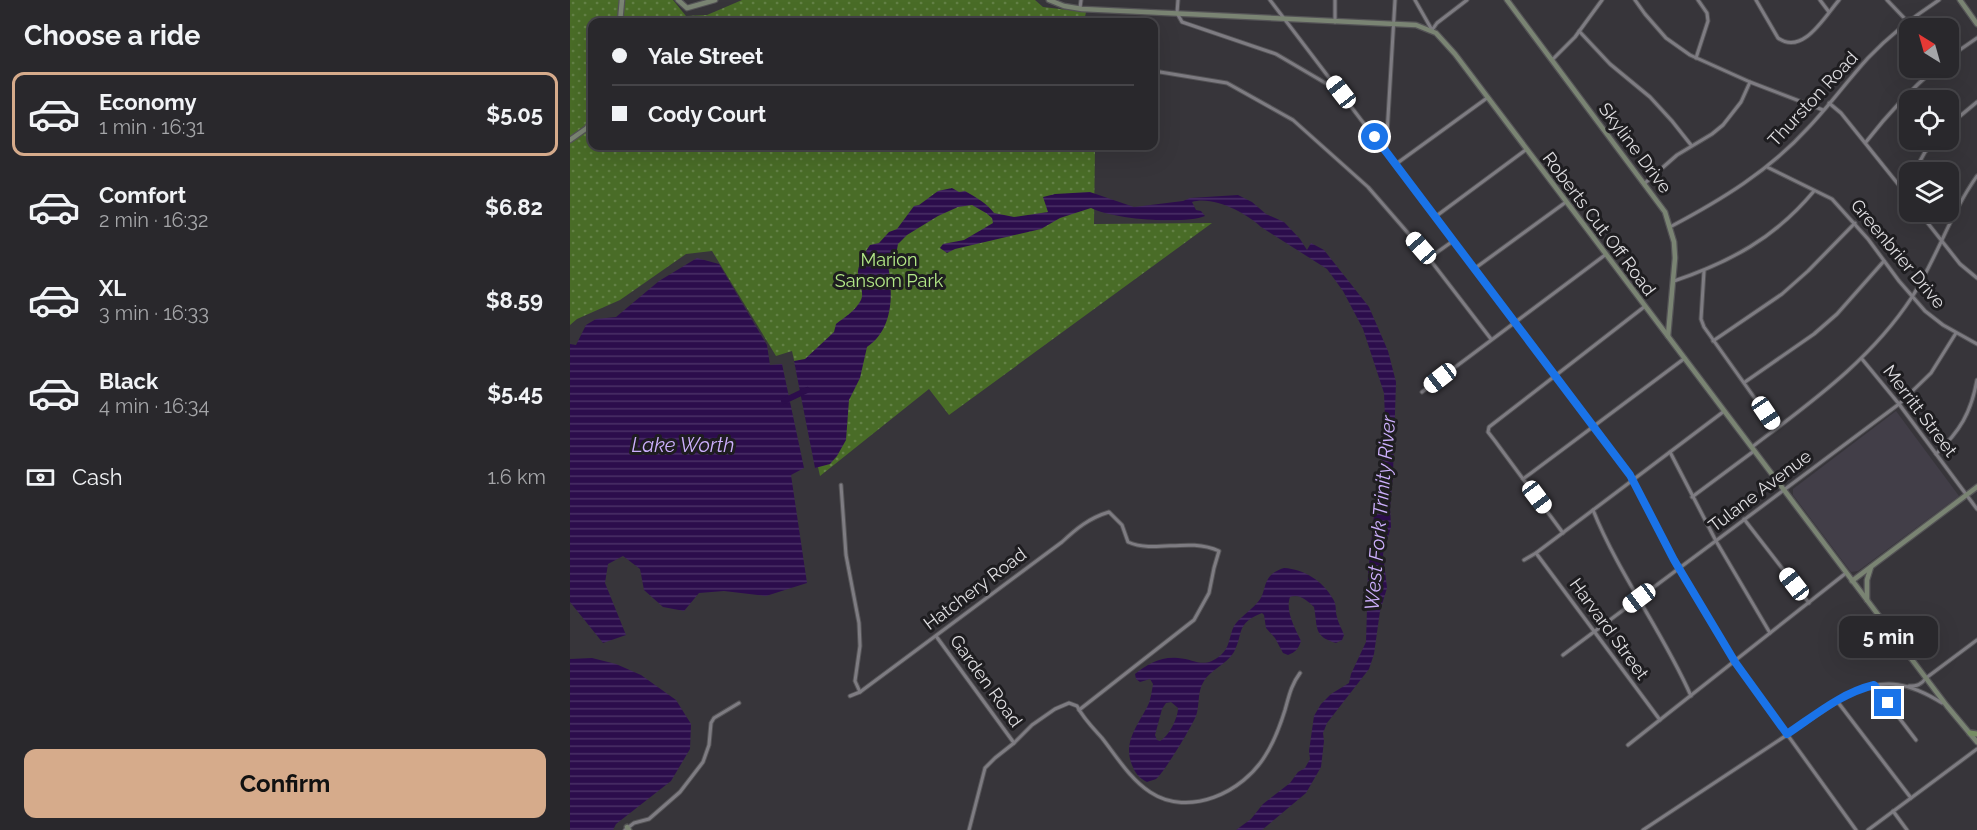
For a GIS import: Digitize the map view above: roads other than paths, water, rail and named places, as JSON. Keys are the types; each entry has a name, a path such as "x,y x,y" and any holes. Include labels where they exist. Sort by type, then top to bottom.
{"main road":[{"path":"1970,733 1977,734"}],"street":[{"path":"620,18 621,0"},
{"path":"678,0 687,8 715,0"},
{"path":"1049,0 1064,6 1080,8 1284,20 1393,23 1416,25 1432,30"},
{"path":"1080,0 1080,8"},
{"path":"1178,0 1177,13 1182,22 1276,54 1341,92"},
{"path":"1270,0 1634,480 1655,525 1735,662 1856,830"},
{"path":"1335,0 1335,22"},
{"path":"1386,152 1395,0"},
{"path":"1415,0 1432,30"},
{"path":"1432,30 1437,23 1467,0"},
{"name":"Skyline Drive","path":"1507,0 1660,203 1670,227 1675,258 1668,336"},
{"path":"1552,60 1565,49 1602,0"},
{"path":"1635,0 1666,38 1696,58 1823,110"},
{"path":"1696,58 1708,21 1707,13 1698,0"},
{"path":"1756,0 1778,38 1793,44 1800,42 1812,32 1839,0"},
{"path":"1820,0 1829,12"},
{"path":"1887,0 1904,18"},
{"name":"Thurston Road","path":"1914,18 1939,0"},
{"path":"1960,0 1977,24"},
{"name":"Roberts Cut Off Road","path":"1432,30 1446,42 1723,411 1947,706 1977,742"},
{"name":"Thurston Road","path":"1670,227 1729,195 1767,167 1808,129 1869,58 1899,30"},
{"path":"1579,31 1610,64 1650,97 1692,145"},
{"path":"1959,50 1977,38"},
{"path":"1158,72 1227,83 1293,120 1368,187 1429,258 1491,339"},
{"path":"1865,143 1901,100 1925,78"},
{"path":"1645,183 1677,155 1723,125 1741,102 1750,82"},
{"path":"1396,165 1487,98"},
{"path":"1959,117 1977,102"},
{"path":"1829,103 1841,113 1899,186"},
{"path":"570,140 588,126"},
{"path":"1436,217 1527,149"},
{"name":"Greenbrier Drive","path":"1767,167 1832,199 1855,223 1912,297 1934,318 1977,344"},
{"path":"1692,497 1862,359 1897,319 1912,297 1926,274 1953,216 1977,176"},
{"path":"1673,282 1704,271 1753,246 1798,211 1814,191"},
{"path":"1474,269 1566,202"},
{"path":"1927,222 1960,264 1977,278"},
{"path":"1713,342 1782,294 1855,223"},
{"path":"1429,258 1453,241"},
{"path":"1422,392 1605,255"},
{"path":"1745,382 1814,334 1837,314 1884,261"},
{"path":"1704,271 1701,319 1713,342 1745,382 1776,428"},
{"path":"1563,533 1488,429 1490,424 1644,306"},
{"name":"Tulane Avenue","path":"1563,655 1899,404 1930,373 1956,333"},
{"path":"1523,479 1685,358"},
{"name":"Merritt Street","path":"1862,359 1899,404 1977,509"},
{"path":"1936,454 1961,427 1968,413 1977,380"},
{"path":"1524,560 1634,480 1723,411"},
{"path":"1670,452 1716,541 1770,633"},
{"path":"841,485 846,555 859,623 860,646 855,681 860,692"},
{"path":"1852,581 1977,487"},
{"path":"1593,510 1611,552 1639,598 1691,696"},
{"name":"Hatchery Road","path":"850,696 860,692 1096,516 1109,512 1122,525 1128,542 1138,547 1192,544 1219,551 1209,593 1194,620 1079,710"},
{"path":"1744,519 1809,603"},
{"name":"Harvard Street","path":"1536,553 1660,720"},
{"path":"1867,600 1867,580 1872,566"},
{"path":"1628,744 1846,573"},
{"name":"Garden Road","path":"936,635 1014,743"},
{"path":"1643,830 1852,692 1890,682 1916,686 1977,640"},
{"path":"969,830 985,768 1032,725 1055,709 1069,703 1074,704 1139,784 1159,796 1180,802 1192,802 1213,798 1228,791 1259,764 1277,733 1293,681 1300,673"},
{"path":"1874,685 1916,740"},
{"path":"1907,686 1947,706"},
{"path":"1837,701 1911,798"},
{"path":"627,829 650,819 680,792 703,762 714,718 739,703"},
{"path":"1868,830 1977,749"},
{"path":"1893,811 1907,830"}],"water":[{"path":"952,188 959,192 965,191 984,203 994,213 1014,217 1048,212 1043,197 1055,194 1090,192 1134,207 1183,201 1190,198 1238,195 1252,202 1266,214 1284,222 1307,250 1311,243 1324,250 1369,307 1388,351 1396,382 1391,527 1383,554 1387,588 1380,611 1374,654 1369,669 1327,723 1323,733 1321,767 1306,793 1262,830 1236,830 1251,819 1263,804 1305,768 1310,759 1314,716 1331,694 1349,683 1366,642 1368,574 1383,455 1385,418 1384,393 1363,329 1343,291 1327,269 1247,216 1219,203 1200,200 1192,202 1196,210 1201,211 1205,216 1181,220 1130,218 1091,208 1060,218 1041,229 955,249 947,253 940,248 943,244 964,240 993,223 992,218 972,205 958,207 907,235 898,244 896,255 888,265 891,287 890,310 882,330 867,347 860,378 849,400 846,440 830,464 815,468 794,361 805,359 834,332 836,324 859,304 862,293 858,275 859,268 862,257 870,245 879,243 889,232 897,229 914,206 919,205 938,191"},
{"name":"Lake Worth","path":"697,258 719,264 767,345 770,365 782,364 804,468 791,475 807,583 766,596 724,591 699,593 684,611 663,607 644,590 640,569 623,556 608,564 605,583 626,635 603,643 570,602 570,344 576,345 586,325 596,319 616,317 659,281"},
{"path":"1284,568 1299,571 1312,577 1324,587 1335,604 1344,635 1342,640 1336,643 1323,637 1318,630 1314,607 1297,596 1290,597 1289,608 1291,619 1301,641 1291,654 1283,653 1275,638 1266,628 1262,613 1253,617 1244,625 1234,652 1207,677 1202,685 1196,716 1184,739 1160,775 1147,782 1133,768 1129,748 1133,732 1149,703 1153,684 1150,679 1140,682 1136,679 1135,674 1150,664 1166,658 1204,663 1221,655 1228,645 1234,626 1261,598 1268,579 1276,571","holes":["1171,702 1178,708 1170,731 1163,739 1157,740 1155,735 1162,709 1166,703"]},
{"path":"592,658 616,664 641,675 676,700 691,724 690,749 671,781 616,824 613,830 570,830 570,659"}],"waterway":[{"name":"West Fork Trinity River","path":"784,401 807,390"}],"park label":[{"name":"Marion Sansom Park","path":"889,270"}]}
